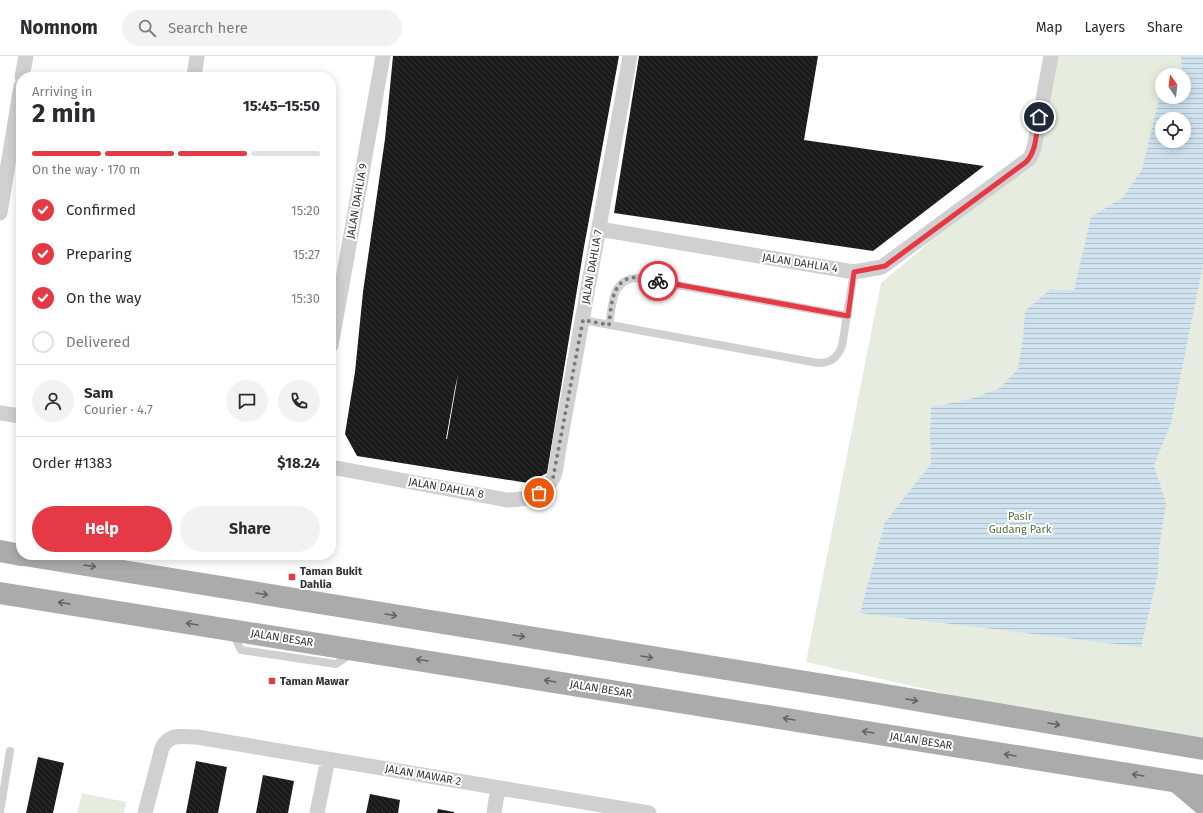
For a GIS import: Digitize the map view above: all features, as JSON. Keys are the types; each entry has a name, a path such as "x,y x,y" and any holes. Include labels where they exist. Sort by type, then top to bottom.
{"main road":[{"path":"0,551 16,554"},
{"path":"53,560 874,693 1203,749"},
{"name":"JALAN BESAR","path":"0,592 1203,786"},
{"path":"1175,745 1203,741"},
{"path":"1177,782 1203,804"}],"street":[{"path":"23,72 26,56"},
{"path":"195,72 197,56"},
{"name":"JALAN DAHLIA 9","path":"336,318 383,56"},
{"name":"JALAN DAHLIA 7","path":"553,478 630,56"},
{"name":"JALAN DAHLIA 4","path":"599,229 854,272 885,266 1030,158 1034,148 1048,56"},
{"path":"0,213 16,116"},
{"path":"0,413 16,415"},
{"name":"JALAN DAHLIA 8","path":"336,468 507,500 520,500 533,496 544,489 553,478"},
{"name":"JALAN MAWAR 2","path":"145,813 164,742 170,738 176,737 197,737 649,813"},
{"path":"317,813 328,759"},
{"path":"494,813 498,788"}],"lane":[{"path":"583,320 818,363 826,363 834,360 839,354 842,346 854,272"},
{"path":"609,325 614,294 617,286 630,278 638,278 848,316"},
{"path":"0,812 10,751"}],"green space":[{"name":"Pasir Gudang Park","path":"1051,56 1203,56 1203,741 1175,745 806,662 881,283 1026,161"},
{"path":"82,793 126,802 124,813 77,813"}],"water":[{"path":"1181,56 1203,56 1203,265 1171,423 1154,465 1166,503 1159,549 1158,574 1141,647 860,613 885,522 931,464 931,407 967,400 1000,388 1018,369 1023,338 1025,311 1051,289 1074,291 1091,217 1122,198 1142,170 1155,116 1155,148 1191,148 1191,112 1156,112 1158,104 1191,104 1191,68 1182,68"}],"building":[{"path":"393,56 619,56 584,247 547,473 528,483 357,456 345,434 355,372 363,292 385,139","holes":["458,375 447,439 446,439"]},
{"path":"639,56 818,56 804,140 984,166 873,251 614,213"},
{"path":"38,757 64,763 53,813 26,813"},
{"path":"196,761 227,767 218,813 186,813"},
{"path":"263,775 294,781 288,813 256,813"},
{"path":"370,794 400,800 398,813 366,813"},
{"path":"438,809 454,812 454,813 437,813"}],"way so far":[{"path":"539,493 553,478 560,448 583,320 609,325 614,294 617,286 630,278 658,281"}],"place":[{"name":"Taman Bukit Dahlia","path":"292,577"},
{"name":"Taman Mawar","path":"272,681"}],"route":[{"path":"658,281 848,316 854,272 885,266 1026,162 1030,158 1034,148 1039,117"}]}
